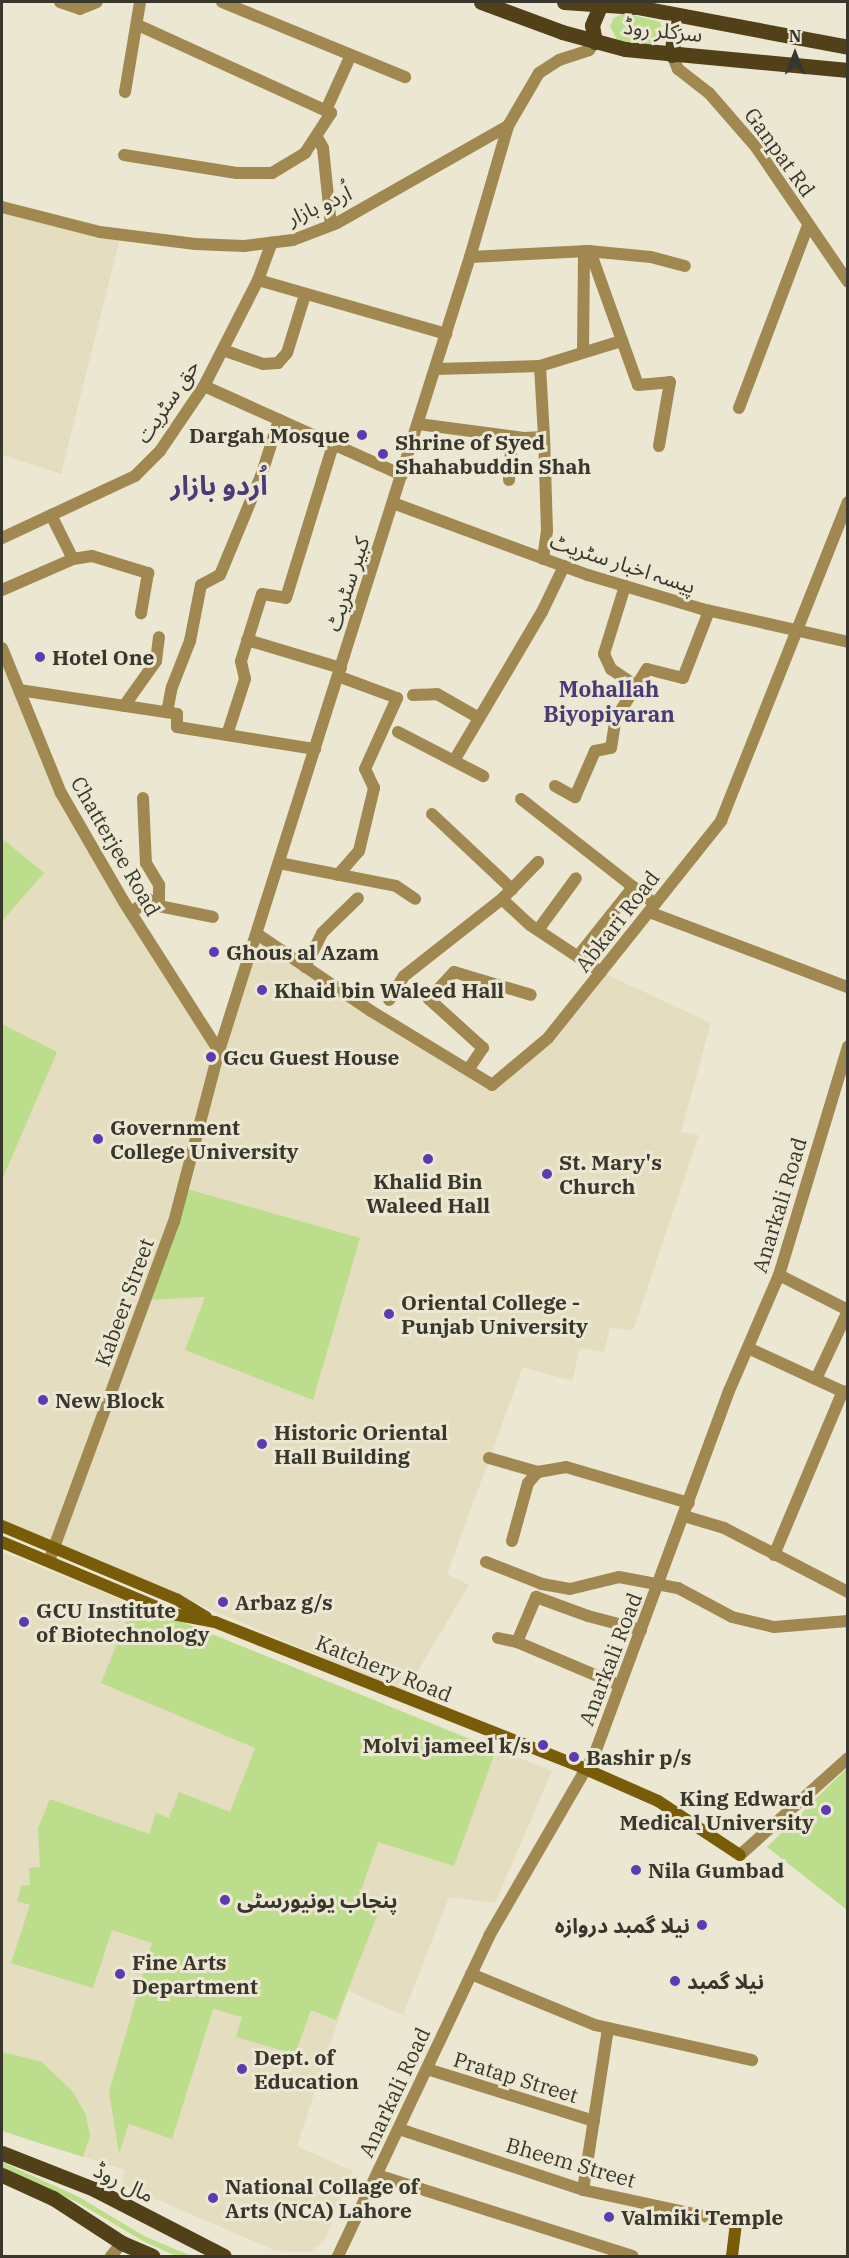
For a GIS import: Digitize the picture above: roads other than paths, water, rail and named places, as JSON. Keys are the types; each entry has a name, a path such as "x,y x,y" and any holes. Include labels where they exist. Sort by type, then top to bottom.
{"main road":[{"name":"سرکلر روڈ","path":"482,2 595,42 672,55 763,59 848,70"},
{"name":"سرکلر روڈ","path":"564,2 591,3 670,14 848,47"},
{"path":"591,3 595,42"},
{"path":"670,14 674,30 672,55"},
{"path":"2,1526 176,1599 215,1622"},
{"name":"Katchery Road","path":"2,1542 173,1614 215,1622 583,1768 658,1801 741,1855"},
{"name":"مال روڈ","path":"2,2153 94,2189 224,2256"},
{"path":"2,2175 53,2198 122,2243 152,2256"},
{"path":"732,2256 736,2223"}],"street":[{"path":"60,2 80,9 97,2"},
{"path":"125,92 138,25 140,2"},
{"path":"222,2 405,77"},
{"path":"124,155 237,173 272,173 305,153 318,139 331,113 138,25"},
{"path":"508,126 539,73 559,60 589,50 595,42"},
{"path":"326,110 351,55"},
{"name":"Ganpat Rd","path":"672,55 678,69 709,93 742,130 848,282"},
{"name":"اُردو بازار","path":"2,207 111,233 195,244 244,246 293,240 331,225 508,126"},
{"name":"کبیر سٹریٹ","path":"219,1051 471,257 508,126"},
{"path":"318,139 323,148 331,225"},
{"path":"739,408 808,225"},
{"name":"حق سٹریت","path":"2,538 135,476 160,452 204,386 258,280 272,242"},
{"path":"471,257 587,251 651,257 685,266"},
{"path":"587,251 638,385 670,382 659,446"},
{"path":"583,352 587,251"},
{"path":"258,280 446,334"},
{"path":"223,350 263,364 278,363 287,353 305,295"},
{"path":"435,369 540,366 622,341"},
{"path":"540,366 547,531 543,559"},
{"path":"204,386 402,476"},
{"path":"167,712 172,687 190,641 201,585 220,575 261,476 279,420"},
{"path":"418,424 512,437 544,437"},
{"path":"509,480 512,437"},
{"path":"227,735 245,679 241,661 262,594 286,598 333,445"},
{"name":"Abkari Road","path":"257,934 305,967 492,1085 549,1038 721,821 848,502"},
{"name":"پیسہ اخبار سٹریٹ","path":"393,503 543,559 625,586 709,611 848,642"},
{"path":"51,515 73,559"},
{"path":"2,590 73,559 92,556 148,573 141,613"},
{"path":"454,759 542,612 564,566"},
{"path":"625,586 604,654 610,669 635,685"},
{"path":"555,786 575,797 595,751 611,748 616,718 647,669 683,678 709,611"},
{"path":"124,706 156,661 159,637"},
{"path":"247,640 339,672 397,698 365,769 374,788 358,851 338,875"},
{"name":"Chatterjee Road","path":"2,648 61,793 131,913 219,1051"},
{"path":"19,690 167,712 177,714 177,727 315,749"},
{"path":"413,695 437,694 479,718"},
{"path":"398,732 483,776"},
{"path":"143,798 146,863 159,885 159,906"},
{"path":"521,799 633,887 652,908 848,987"},
{"path":"432,814 512,889"},
{"path":"389,1000 404,976 502,900 538,862"},
{"path":"279,863 396,886 415,899"},
{"path":"538,930 576,878"},
{"path":"579,955 633,887"},
{"path":"305,967 322,933 358,898"},
{"path":"131,913 148,899 159,906 213,917"},
{"path":"502,900 538,930 579,955 601,972"},
{"path":"468,1070 483,1048 429,999 454,972 531,995"},
{"name":"Anarkali Road","path":"338,2256 471,1974 583,1768 595,1753 748,1348 779,1275 848,1046"},
{"name":"Kabeer Street","path":"49,1561 174,1222 219,1051"},
{"path":"779,1275 848,1310 816,1379"},
{"path":"748,1348 845,1393 774,1554"},
{"path":"489,1458 538,1472 566,1467 689,1503"},
{"path":"512,1541 528,1483 538,1472"},
{"path":"684,1516 724,1528 848,1592"},
{"path":"486,1562 542,1584 570,1589 619,1577 678,1588 732,1617 774,1627 848,1621"},
{"path":"517,1642 536,1597 588,1616 641,1630"},
{"path":"498,1638 517,1642 619,1685"},
{"path":"741,1855 848,1758"},
{"path":"471,1974 608,2028 752,2060"},
{"path":"583,2190 608,2028"},
{"name":"Pratap Street","path":"427,2069 594,2121"},
{"name":"Bheem Street","path":"399,2128 583,2190 736,2223"},
{"path":"376,2175 632,2256"},
{"path":"111,2256 122,2243"}],"place":[{"name":"Dargah Mosque","path":"362,435"},
{"name":"Shrine of Syed Shahabuddin Shah","path":"383,454"},
{"name":"Hotel One","path":"40,657"},
{"name":"Ghous al Azam","path":"214,952"},
{"name":"Khaid bin Waleed Hall","path":"262,990"},
{"name":"Gcu Guest House","path":"211,1057"},
{"name":"Government College University","path":"98,1139"},
{"name":"Khalid Bin Waleed Hall","path":"428,1159"},
{"name":"St. Mary's Church","path":"547,1174"},
{"name":"Oriental College - Punjab University","path":"389,1314"},
{"name":"New Block","path":"43,1400"},
{"name":"Historic Oriental Hall Building","path":"262,1444"},
{"name":"Arbaz g/s","path":"223,1602"},
{"name":"GCU Institute of Biotechnology","path":"24,1622"},
{"name":"Molvi jameel k/s","path":"543,1745"},
{"name":"Bashir p/s","path":"574,1757"},
{"name":"King Edward Medical University","path":"826,1810"},
{"name":"Nila Gumbad","path":"636,1870"},
{"name":"پنجاب یونیورسٹی","path":"225,1900"},
{"name":"نیلا گمبد دروازہ","path":"702,1925"},
{"name":"Fine Arts Department","path":"120,1974"},
{"name":"نیلا گمبد","path":"675,1981"},
{"name":"Dept. of Education","path":"242,2069"},
{"name":"National Collage of Arts (NCA) Lahore","path":"213,2198"},
{"name":"Valmiki Temple","path":"609,2217"}],"district":[{"name":"اُردو بازار","path":"219,485"},
{"name":"Mohallah Biyopiyaran","path":"609,700"}]}
